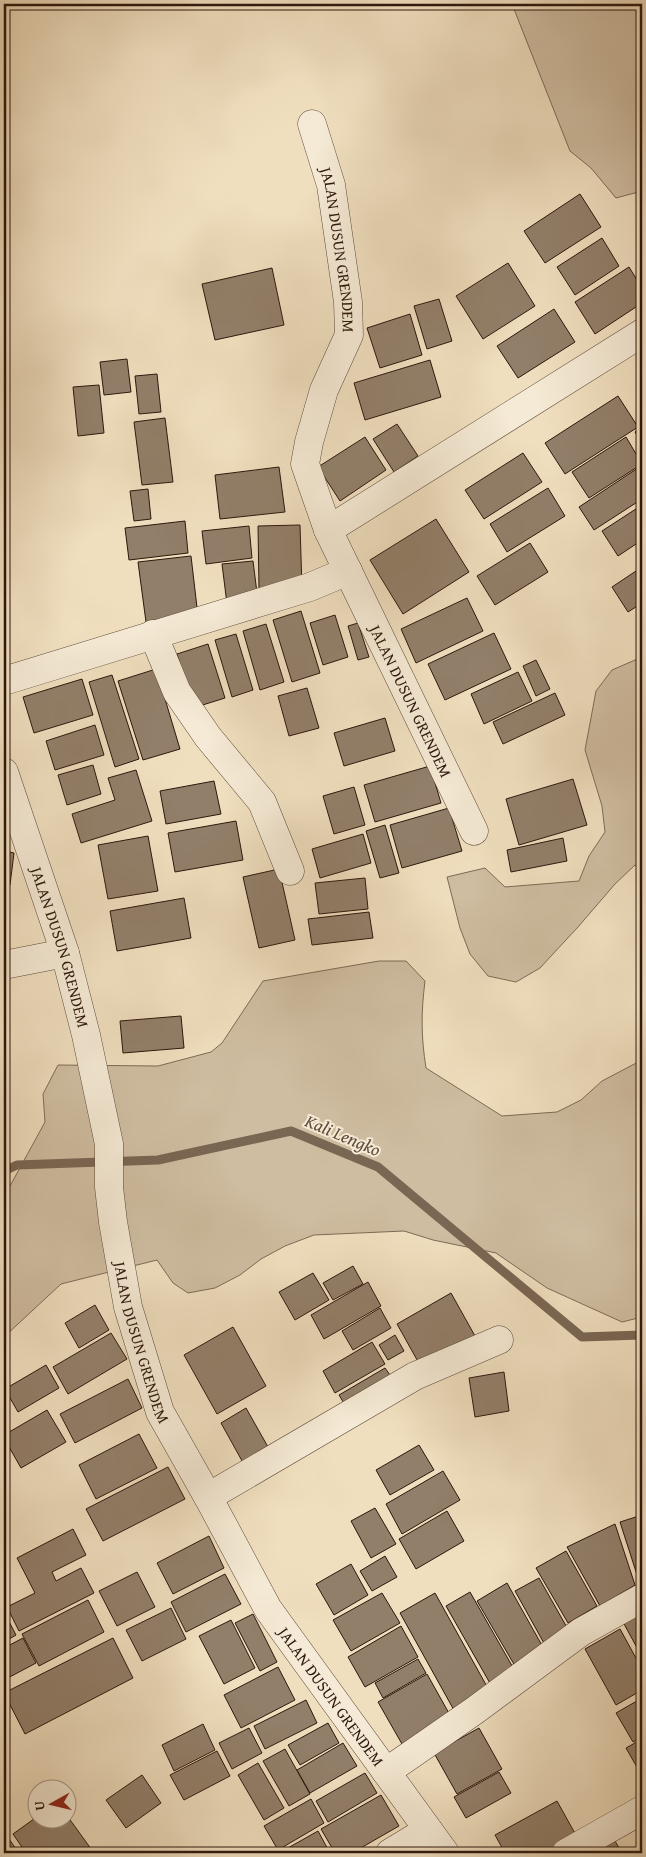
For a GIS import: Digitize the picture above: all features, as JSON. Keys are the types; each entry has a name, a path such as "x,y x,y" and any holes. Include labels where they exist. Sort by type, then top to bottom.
{"street":[{"name":"JALAN DUSUN GRENDEM","path":"312,124 331,184 348,302 349,335 324,390 308,442 304,464 328,530 474,831"},
{"path":"328,530 642,333"},
{"path":"4,681 310,587 348,571"},
{"path":"153,634 177,692 208,737 262,802 290,871"},
{"name":"JALAN DUSUN GRENDEM","path":"4,772 65,953 86,1036 109,1144 109,1187 113,1222 128,1307 160,1412 268,1609 437,1842"},
{"path":"4,965 65,953"},
{"path":"208,1497 415,1376 499,1340"},
{"path":"386,1772 474,1711 581,1632 642,1598"},
{"path":"566,1853 642,1810"},
{"path":"390,1853 437,1842"}],"shaded area":[{"path":"512,4 642,4 642,191 616,198 591,168 570,151"},
{"path":"642,657 642,871 635,865 615,884 540,968 516,982 488,976 470,954 460,928 447,877 485,868 505,887 579,881 589,856 605,832 602,806 585,750 596,691 612,670"},
{"path":"379,961 406,961 425,981 422,1024 426,1068 502,1116 557,1112 581,1100 602,1081 642,1060 642,1317 622,1322 547,1288 496,1253 433,1240 404,1231 314,1235 285,1246 261,1259 240,1275 215,1288 188,1293 173,1283 157,1260 61,1284 4,1337 4,1197 45,1122 43,1094 58,1065 158,1066 211,1052 222,1043 263,981"}],"building":[{"path":"580,194 601,227 545,263 524,231"},
{"path":"602,238 619,266 575,295 557,267"},
{"path":"508,263 535,306 483,339 456,296"},
{"path":"629,267 642,288 642,303 595,334 575,302"},
{"path":"272,268 284,325 215,340 202,284"},
{"path":"439,299 452,341 427,349 414,306"},
{"path":"554,309 575,342 518,378 497,346"},
{"path":"410,314 422,355 380,368 367,328"},
{"path":"127,359 131,392 104,395 100,362"},
{"path":"430,360 441,397 365,420 354,383"},
{"path":"157,374 161,412 139,414 135,376"},
{"path":"99,385 104,433 78,436 73,387"},
{"path":"618,396 638,427 565,474 545,443"},
{"path":"165,418 173,482 142,485 134,422"},
{"path":"397,424 418,456 394,472 373,439"},
{"path":"642,427 642,443 635,432"},
{"path":"365,437 386,470 340,501 318,467"},
{"path":"626,437 642,464 589,498 572,472"},
{"path":"523,453 542,482 484,519 465,490"},
{"path":"279,467 285,512 220,519 215,475"},
{"path":"638,468 642,475 642,499 594,530 579,507"},
{"path":"548,488 565,516 507,552 490,524"},
{"path":"148,489 151,519 134,521 130,491"},
{"path":"642,505 642,540 618,556 602,531"},
{"path":"436,519 469,572 403,614 370,560"},
{"path":"185,521 188,553 129,560 125,528"},
{"path":"300,525 302,588 259,589 258,526"},
{"path":"249,526 252,558 206,564 202,531"},
{"path":"530,543 548,572 495,605 477,576"},
{"path":"191,556 198,616 146,622 138,562"},
{"path":"253,561 258,601 227,604 222,564"},
{"path":"642,567 642,603 628,612 612,587"},
{"path":"467,598 483,631 416,663 401,629"},
{"path":"301,611 320,673 292,682 273,620"},
{"path":"335,615 348,657 323,665 310,623"},
{"path":"358,623 369,657 358,660 348,626"},
{"path":"266,624 284,682 260,690 243,631"},
{"path":"494,633 511,669 445,700 428,664"},
{"path":"236,634 253,690 232,697 215,640"},
{"path":"208,644 225,698 193,708 177,654"},
{"path":"536,660 550,689 536,696 523,666"},
{"path":"156,669 180,749 143,760 118,681"},
{"path":"518,672 532,701 484,724 471,694"},
{"path":"112,675 139,759 115,767 89,682"},
{"path":"82,679 93,715 34,733 23,697"},
{"path":"307,688 319,728 289,736 278,696"},
{"path":"555,693 565,715 503,744 493,722"},
{"path":"385,718 395,751 344,766 334,733"},
{"path":"95,725 104,755 55,770 46,741"},
{"path":"93,765 101,794 67,805 58,775"},
{"path":"430,766 441,803 375,822 364,785"},
{"path":"136,770 152,821 81,843 72,814 115,800 108,778"},
{"path":"573,779 587,825 519,845 506,799"},
{"path":"214,781 221,814 166,824 160,791"},
{"path":"354,787 365,825 334,834 323,796"},
{"path":"449,808 462,851 402,868 390,825"},
{"path":"236,821 243,860 175,872 168,833"},
{"path":"385,825 399,873 380,878 366,831"},
{"path":"363,834 371,863 320,878 312,849"},
{"path":"148,836 158,891 108,899 98,845"},
{"path":"563,838 567,861 511,872 507,850"},
{"path":"4,851 14,853 10,885 4,884"},
{"path":"279,869 295,940 259,948 243,877"},
{"path":"365,878 368,909 319,914 315,883"},
{"path":"184,898 191,938 117,951 110,911"},
{"path":"369,912 373,938 312,945 308,919"},
{"path":"181,1016 184,1048 123,1053 120,1021"},
{"path":"353,1266 363,1284 333,1300 323,1283"},
{"path":"313,1273 329,1300 295,1320 279,1292"},
{"path":"368,1282 381,1306 324,1339 311,1315"},
{"path":"451,1293 475,1336 421,1367 397,1324"},
{"path":"95,1305 109,1330 79,1348 65,1323"},
{"path":"380,1308 391,1328 353,1350 342,1331"},
{"path":"233,1327 266,1386 217,1414 184,1355"},
{"path":"111,1333 127,1359 68,1394 53,1367"},
{"path":"395,1335 404,1351 388,1360 379,1345"},
{"path":"372,1342 385,1364 335,1393 323,1371"},
{"path":"46,1365 59,1388 18,1412 5,1389"},
{"path":"385,1368 395,1382 348,1410 339,1395"},
{"path":"504,1372 509,1411 475,1417 469,1378"},
{"path":"128,1379 142,1408 75,1443 60,1414"},
{"path":"246,1408 272,1454 246,1468 221,1423"},
{"path":"47,1410 66,1442 21,1468 4,1435"},
{"path":"139,1434 157,1468 96,1499 79,1465"},
{"path":"419,1445 434,1470 390,1495 376,1470"},
{"path":"168,1467 185,1499 103,1541 86,1509"},
{"path":"443,1471 460,1500 402,1534 386,1504"},
{"path":"375,1508 396,1544 371,1558 351,1521"},
{"path":"447,1511 464,1541 416,1569 399,1539"},
{"path":"642,1515 642,1580 639,1581 620,1522"},
{"path":"615,1524 635,1585 600,1606 567,1547"},
{"path":"73,1529 86,1555 52,1572 56,1581 81,1568 94,1593 19,1631 7,1607 35,1593 17,1558"},
{"path":"209,1536 224,1568 173,1594 157,1563"},
{"path":"566,1551 597,1606 568,1623 536,1568"},
{"path":"385,1556 397,1577 372,1591 360,1571"},
{"path":"351,1564 368,1595 334,1615 316,1584"},
{"path":"137,1572 155,1607 117,1626 99,1591"},
{"path":"225,1574 241,1604 186,1632 171,1602"},
{"path":"539,1578 569,1631 545,1645 515,1591"},
{"path":"507,1583 544,1649 515,1666 477,1601"},
{"path":"470,1592 515,1671 491,1685 446,1606"},
{"path":"382,1593 400,1623 351,1651 333,1620"},
{"path":"435,1593 490,1692 455,1712 400,1613"},
{"path":"88,1600 104,1632 39,1666 22,1634"},
{"path":"171,1608 186,1639 142,1661 126,1630"},
{"path":"642,1611 642,1657 623,1622"},
{"path":"4,1612 16,1635 4,1642"},
{"path":"253,1614 277,1662 260,1671 235,1623"},
{"path":"231,1620 255,1668 224,1684 199,1636"},
{"path":"401,1626 418,1657 365,1687 348,1657"},
{"path":"620,1629 642,1669 642,1690 616,1705 585,1649"},
{"path":"23,1638 36,1663 4,1680 4,1648"},
{"path":"113,1638 133,1678 25,1734 4,1693"},
{"path":"418,1659 426,1673 383,1698 375,1683"},
{"path":"278,1667 295,1700 241,1728 224,1695"},
{"path":"427,1674 455,1724 406,1751 378,1702"},
{"path":"642,1698 642,1737 633,1742 616,1713"},
{"path":"306,1700 317,1723 265,1749 254,1726"},
{"path":"328,1723 339,1743 300,1765 288,1745"},
{"path":"203,1724 215,1750 174,1771 162,1745"},
{"path":"249,1728 262,1753 232,1769 219,1743"},
{"path":"479,1728 502,1769 457,1794 434,1753"},
{"path":"642,1739 642,1776 626,1748"},
{"path":"343,1743 357,1766 310,1793 297,1770"},
{"path":"285,1749 310,1794 289,1806 263,1761"},
{"path":"217,1751 230,1776 184,1800 170,1775"},
{"path":"258,1763 284,1808 264,1820 238,1775"},
{"path":"499,1772 511,1793 466,1818 454,1797"},
{"path":"365,1773 377,1793 328,1822 316,1801"},
{"path":"142,1775 161,1803 126,1828 106,1800"},
{"path":"381,1795 399,1826 352,1853 335,1853 321,1829"},
{"path":"311,1799 324,1823 278,1850 264,1826"},
{"path":"557,1801 577,1837 549,1853 505,1853 495,1835"},
{"path":"28,1823 28,1830 77,1830 94,1853 26,1853 13,1834"},
{"path":"318,1831 330,1853 279,1853"},
{"path":"4,1832 19,1853 4,1853"},
{"path":"615,1841 622,1853 593,1853"}],"waterway":[{"name":"Kali Lengko","path":"4,1171 17,1165 158,1160 291,1131 378,1167 582,1337 642,1335"}]}
